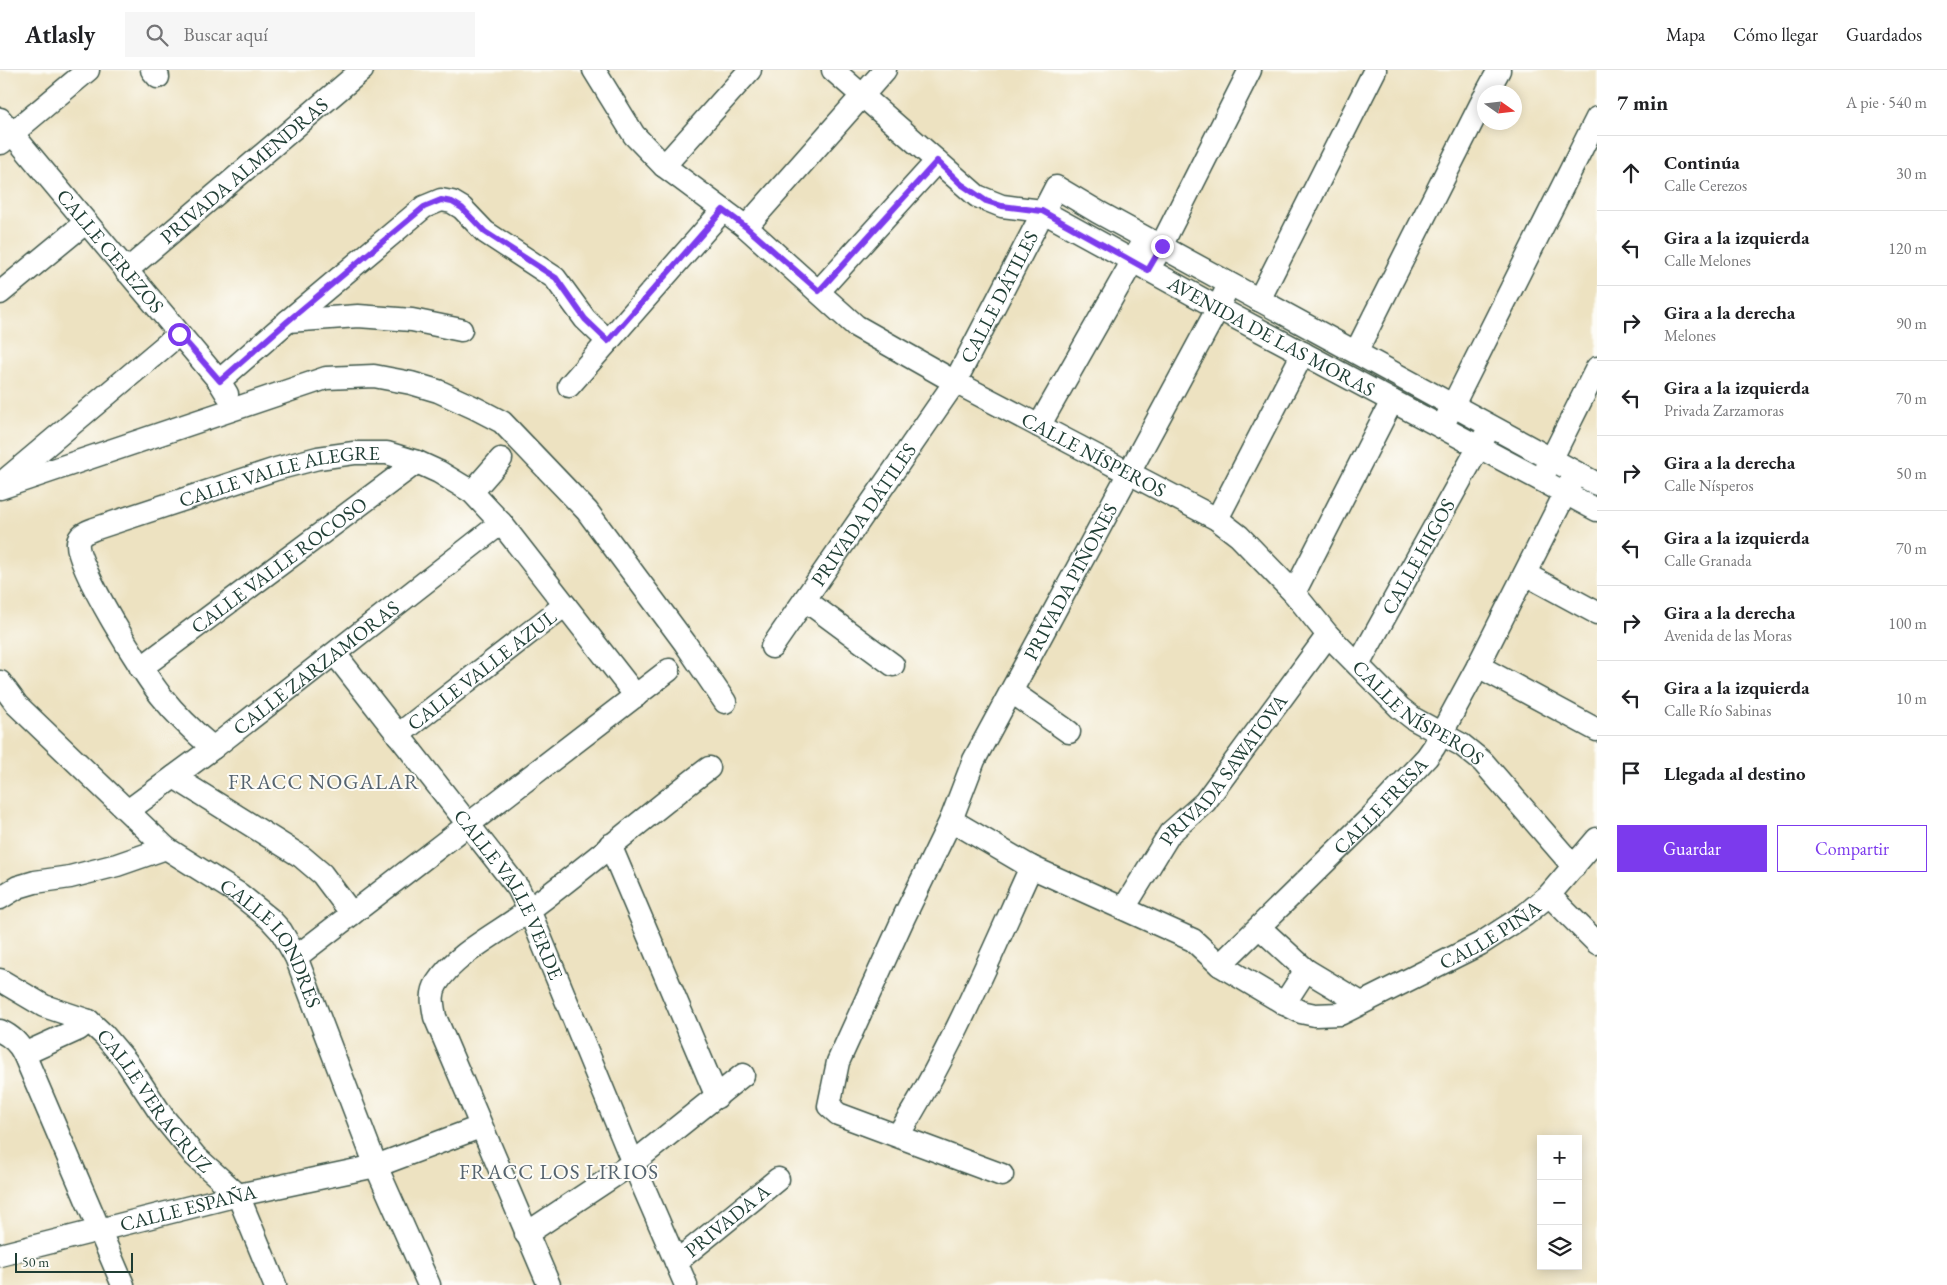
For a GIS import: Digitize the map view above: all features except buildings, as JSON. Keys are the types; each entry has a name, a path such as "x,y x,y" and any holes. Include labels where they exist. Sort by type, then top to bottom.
{"street":[{"path":"4,132 88,70"},
{"name":"PRIVADA ALMENDRAS","path":"126,271 362,70"},
{"path":"664,166 750,70"},
{"name":"AVENIDA DE LAS MORAS","path":"833,70 961,184 986,201 1002,206 1042,211 1140,266 1597,510"},
{"path":"746,227 885,70"},
{"path":"1039,426 1140,266 1250,70"},
{"path":"1259,300 1375,70"},
{"path":"1491,85 1499,70"},
{"name":"CALLE NÍSPEROS","path":"604,75 634,135 664,166 746,227 856,326 954,382 1217,519 1239,536 1294,593 1328,635 1400,708 1414,719 1462,745 1483,762 1574,867"},
{"path":"1356,352 1477,112"},
{"path":"1442,428 1597,118"},
{"name":"CALLE CEREZOS","path":"4,132 86,223 220,381 236,409"},
{"path":"819,291 937,161"},
{"name":"AVENIDA DE LAS MORAS","path":"1056,187 1229,284 1597,484"},
{"name":"CALLE DÁTILES","path":"954,382 1056,187"},
{"path":"220,381 288,321 424,207 441,200 452,202 462,208 485,232 556,278 585,319 608,341"},
{"path":"569,386 723,210"},
{"path":"0,293 86,223"},
{"name":"PRIVADA PIÑONES","path":"898,1135 838,1114 829,1106 838,1062 950,820 974,760 1130,473 1229,284"},
{"path":"288,321 358,316 412,320 461,330"},
{"path":"0,484 179,334"},
{"path":"1217,519 1303,353"},
{"path":"1540,480 1597,368"},
{"path":"0,488 326,378 374,376 411,383 438,391 502,422 587,511 685,643 725,702"},
{"name":"PRIVADA DÁTILES","path":"772,647 954,382"},
{"path":"1294,593 1392,401"},
{"name":"CALLE HIGOS","path":"1358,665 1491,426"},
{"name":"CALLE VALLE ALEGRE","path":"213,748 188,727 166,702 141,668 83,567 78,548 80,538 83,533 276,469 318,458 354,453 387,453 417,462 439,472 472,492 501,523 636,696"},
{"path":"472,492 501,460"},
{"name":"CALLE VALLE ROCOSO","path":"141,668 417,462"},
{"name":"CALLE FRESA","path":"1220,965 1260,928 1378,810 1427,757 1478,666 1565,492 1577,473"},
{"name":"CALLE ZARZAMORAS","path":"128,810 213,748 501,523"},
{"path":"1525,574 1597,613"},
{"path":"805,600 893,665"},
{"name":"CALLE VALLE AZUL","path":"398,735 565,605"},
{"name":"PRIVADA SAWATOVA","path":"1124,908 1170,834 1205,802 1328,635"},
{"name":"CALLE VALLE VERDE","path":"334,654 518,888 529,910 633,1163 686,1285"},
{"path":"1478,666 1597,730"},
{"path":"296,957 669,670"},
{"name":"CALLE LONDRES","path":"0,682 17,705 166,848 239,894 270,919 281,931 296,957 376,1166 429,1285"},
{"path":"1012,692 1070,732"},
{"path":"548,1285 434,1017 432,994 445,972 465,955 529,910 709,768"},
{"path":"174,777 302,857 322,874 352,914"},
{"name":"CALLE PIÑA","path":"950,820 1031,867 1193,940 1220,965 1284,1004 1301,1012 1328,1016 1340,1014 1480,944 1526,915 1549,895 1597,839"},
{"path":"610,845 718,1097"},
{"path":"0,898 18,887 70,877 166,848"},
{"path":"1002,1176 898,1135 918,1103 996,948 1031,867"},
{"path":"1549,895 1597,943"},
{"path":"1260,928 1306,970 1361,1004"},
{"path":"1284,1004 1306,970"},
{"path":"0,980 44,1006 89,1021"},
{"path":"24,1054 79,1029 89,1021"},
{"name":"CALLE VERACRUZ","path":"89,1021 126,1061 163,1117 195,1156 238,1195 275,1285"},
{"path":"0,1031 12,1038 20,1046 24,1054 123,1285"},
{"path":"526,1234 633,1163 718,1097 743,1075"},
{"name":"CALLE ESPAÑA","path":"0,1255 238,1195 376,1166 480,1127"},
{"name":"PRIVADA A","path":"676,1262 778,1179"}],"district":[{"name":"FRACC NOGALAR","path":"324,781"},
{"name":"FRACC LOS LIRIOS","path":"559,1171"}],"route":[{"path":"179,334 220,381 288,321 424,207 441,200 457,204 485,232 556,278 585,319 608,341 723,210 746,227 819,291 937,161 961,184 986,201 1002,206 1042,211 1148,270 1162,246"}]}
